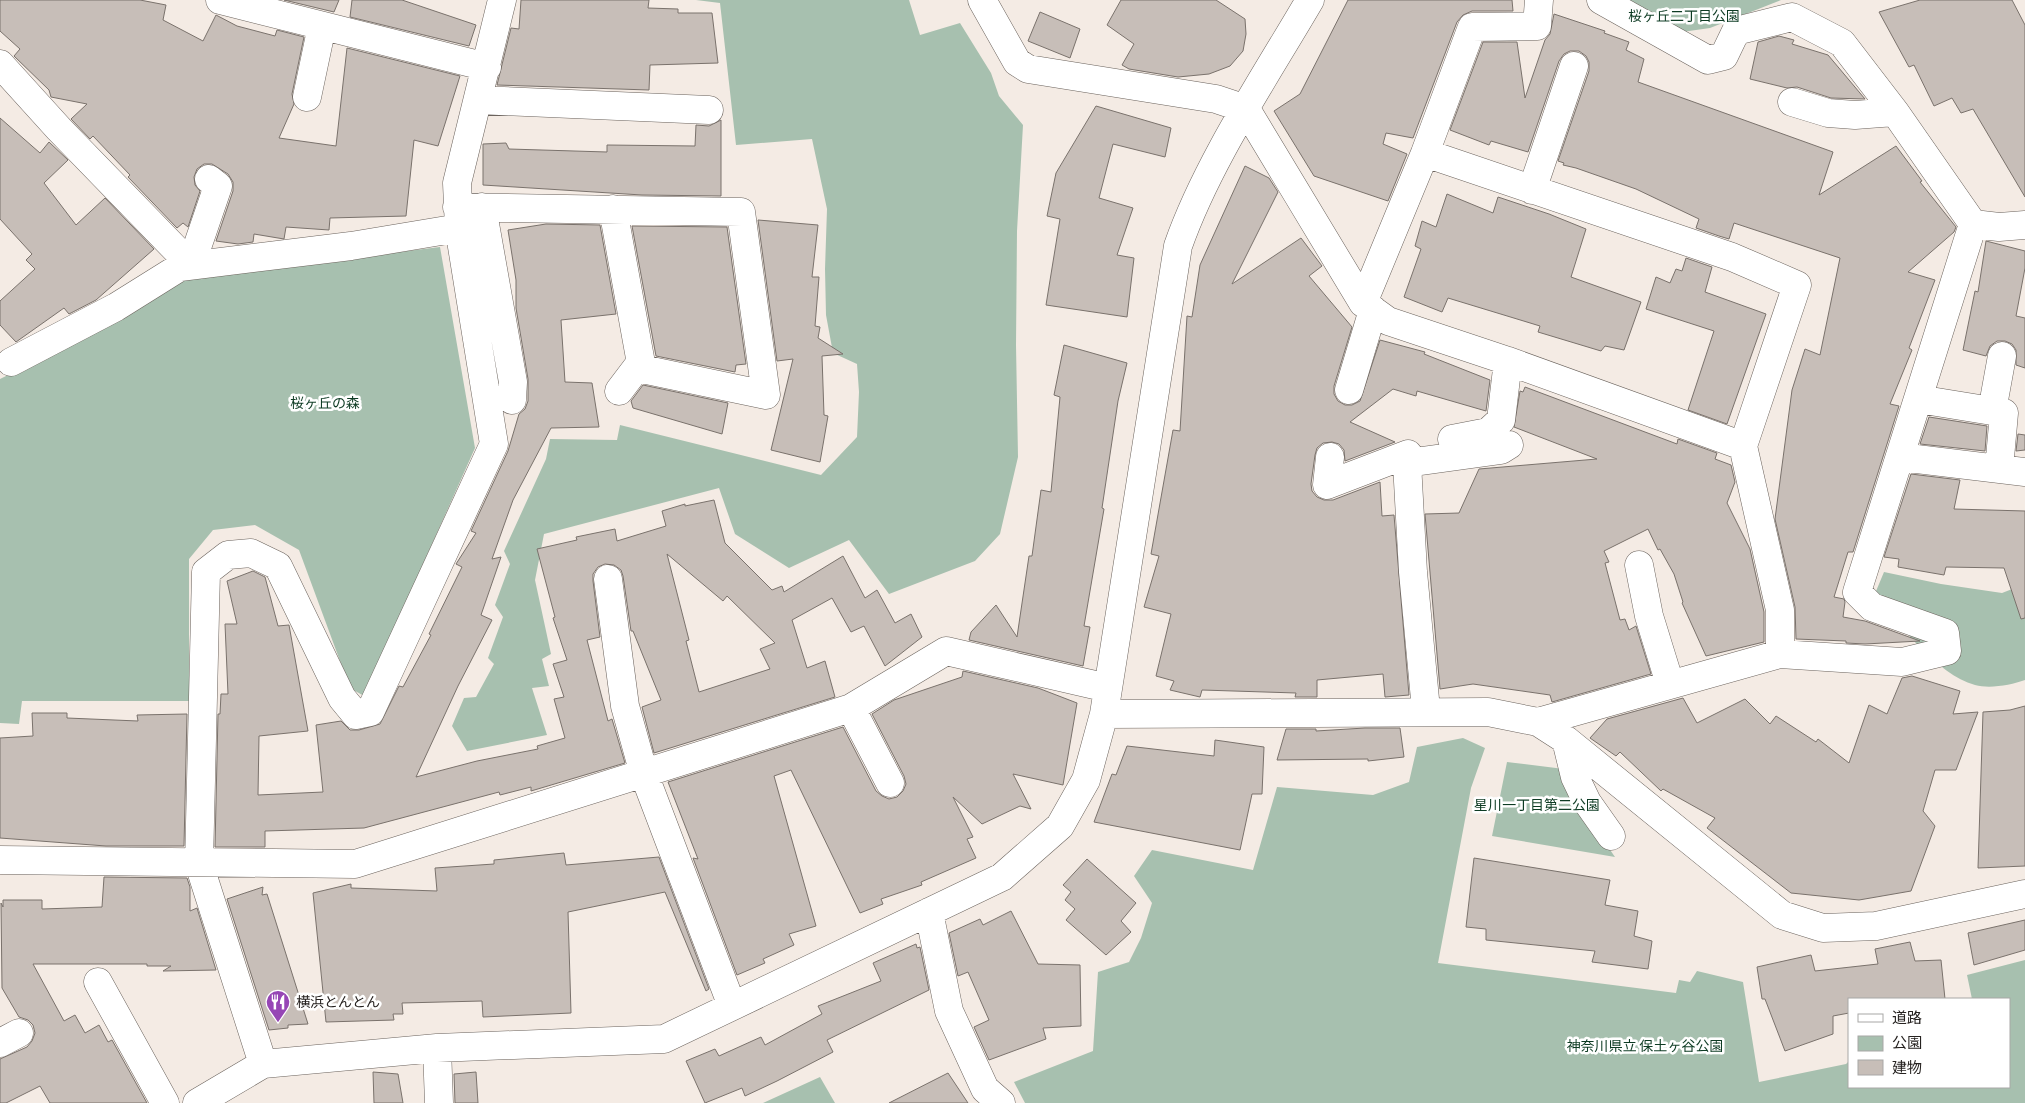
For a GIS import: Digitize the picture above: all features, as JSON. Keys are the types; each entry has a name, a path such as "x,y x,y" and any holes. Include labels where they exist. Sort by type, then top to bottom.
{"street":[{"path":"220,0 487,67"},
{"path":"502,0 457,183 513,382 512,400"},
{"path":"982,0 1017,62 1028,70 1216,99 1246,109 1368,307 1388,321 1508,361 1743,446"},
{"path":"197,1103 263,1064 437,1048 664,1039 1002,877 1060,826 1086,780 1106,701 1178,246 1190,212 1246,109 1310,0"},
{"path":"1349,390 1368,307 1472,27 1537,26 1539,0"},
{"path":"1601,0 1708,60 1724,56 1736,31 1792,17 1842,42 1895,112 1973,224 1999,227 2025,225"},
{"path":"307,97 322,26"},
{"path":"0,66 191,265"},
{"path":"1532,190 1574,66"},
{"path":"478,100 709,110"},
{"path":"1792,102 1828,113 1855,115 1895,112"},
{"path":"1425,153 1732,257 1797,285 1743,446 1780,610 1780,654"},
{"path":"191,265 218,186 208,179"},
{"path":"11,362 116,307 180,267 351,246 466,214 613,209 741,212 766,395 642,369 613,209"},
{"path":"263,1064 199,864 206,572 228,555 251,553 278,566 342,698 356,715 370,712 494,444 466,214"},
{"path":"1538,722 1780,654 1902,662 1947,652 1945,632 1872,607 1857,592 1973,224"},
{"path":"1918,399 1992,411 2002,356"},
{"path":"1426,710 1413,572 1409,447 1488,432 1501,420 1508,361"},
{"path":"619,391 641,362"},
{"path":"1900,457 2012,471 2004,413"},
{"path":"1330,457 1328,484 1408,459 1501,450 1509,445"},
{"path":"1639,565 1649,616 1670,684"},
{"path":"608,579 625,706 644,774 732,1006"},
{"path":"0,860 199,864 355,864 851,708 946,651 1106,701 1488,712 1538,722 1566,740 1782,915 1823,928 1876,926 2025,894"},
{"path":"851,708 890,783"},
{"path":"1566,740 1575,777 1587,802 1611,836"},
{"path":"930,912 949,1011 985,1089 1001,1103"},
{"path":"98,982 165,1103"},
{"path":"437,1048 439,1103"}],"green space":[{"path":"696,0 909,0 920,35 960,23 991,73 999,96 1023,125 1017,231 1016,345 1018,457 1000,534 975,561 889,594 849,540 789,568 735,534 719,488 544,534 535,580 551,654 542,659 549,686 532,688 547,735 467,751 452,726 464,698 476,697 494,664 488,658 503,617 495,605 510,564 504,551 546,459 550,439 617,440 620,425 821,475 857,437 859,392 857,364 833,353 826,315 827,209 812,139 736,145 720,3"},
{"name":"桜ヶ丘二丁目公園","path":"1623,0 1781,0 1710,28 1682,32"},
{"name":"桜ヶ丘の森","path":"440,247 475,448 364,696 350,688 299,550 255,525 213,530 189,559 189,701 22,701 19,724 0,723 0,379 121,319 186,278"},
{"path":"1884,572 1941,584 2002,593 2025,584 2025,680 1987,687 1975,685 1947,671 1920,647 1874,596"},
{"name":"神奈川県立 保土ヶ谷公園","path":"1463,738 1485,748 1471,788 1438,963 1676,993 1679,980 1690,982 1697,971 1743,982 1759,1082 1846,1064 1848,1062 1848,1088 2010,1088 2010,998 1972,998 1967,975 2025,960 2025,1103 1025,1103 1014,1082 1093,1051 1098,972 1129,962 1141,938 1152,903 1134,876 1152,850 1253,870 1277,787 1373,795 1409,782 1417,747"},
{"name":"星川一丁目第二公園","path":"1507,762 1564,769 1579,805 1615,857 1492,836"},
{"path":"820,1077 835,1103 763,1103"}],"building":[{"path":"0,0 140,0 166,5 163,20 203,41 216,15 237,26 275,36 277,30 304,37 292,94 294,104 279,138 336,146 347,48 460,76 438,146 414,140 406,216 330,218 329,230 286,227 284,239 254,234 253,242 238,244 216,241 233,191 233,182 228,174 212,164 204,164 197,169 194,177 195,185 200,191 188,227 183,223 177,228 128,177 130,175 93,136 90,139 71,119 87,104 51,97 49,90 14,56 20,49 0,31"},
{"path":"284,0 339,0 334,12"},
{"path":"352,0 402,0 476,25 469,46 350,17"},
{"path":"521,0 649,0 648,8 678,9 678,13 712,13 718,63 650,65 649,90 497,85 511,28 519,29"},
{"path":"1121,0 1216,0 1245,19 1246,34 1243,51 1230,66 1209,74 1178,77 1129,69 1122,65 1134,44 1107,25"},
{"path":"1348,0 1512,0 1513,11 1472,11 1463,15 1457,22 1413,138 1386,133 1383,144 1407,154 1388,201 1314,176 1274,111 1300,94"},
{"path":"1920,0 2012,0 2025,25 2025,197 1973,109 1961,113 1952,98 1934,106 1914,65 1909,67 1879,12"},
{"path":"1040,12 1080,29 1070,58 1028,41"},
{"path":"1554,14 1605,31 1604,33 1629,42 1626,50 1644,59 1638,82 1833,152 1819,195 1896,146 1922,181 1920,182 1956,227 1954,232 1908,272 1935,280 1909,348 1912,350 1890,404 1899,406 1853,552 1848,552 1834,597 1844,599 1843,617 1865,621 1920,641 1865,644 1846,643 1846,641 1796,639 1795,607 1775,519 1792,390 1805,349 1820,355 1840,258 1734,223 1729,239 1719,236 1696,228 1699,219 1636,189 1563,165 1564,163 1558,161 1589,71 1589,62 1586,56 1579,51 1570,51 1564,54 1559,61 1528,152 1491,141 1489,145 1450,130 1483,42 1517,42 1525,98 1545,40 1550,34"},
{"path":"1779,36 1794,40 1792,44 1828,55 1865,99 1831,98 1797,87 1787,88 1750,79 1758,42"},
{"path":"1096,106 1171,128 1165,157 1113,144 1099,198 1133,208 1117,255 1134,258 1127,317 1046,305 1060,219 1047,216 1056,173"},
{"path":"0,118 40,153 49,142 68,160 44,183 76,225 105,198 154,249 96,300 69,314 64,308 16,342 0,325 0,301 35,269 26,260 32,254 0,219"},
{"path":"721,120 721,196 642,195 483,185 483,144 506,143 509,149 607,152 607,145 695,146 696,125 709,126"},
{"path":"1245,166 1269,178 1278,192 1232,284 1301,238 1322,266 1309,276 1352,327 1334,386 1334,394 1338,401 1345,405 1352,405 1360,401 1380,340 1425,352 1424,354 1490,380 1486,411 1417,391 1416,396 1393,389 1350,422 1395,442 1345,461 1344,450 1339,444 1332,442 1323,443 1317,448 1315,455 1311,484 1312,491 1317,497 1324,500 1333,500 1380,482 1382,516 1394,515 1409,695 1385,697 1383,674 1317,680 1317,697 1295,697 1296,693 1202,690 1200,697 1170,690 1174,681 1156,676 1171,614 1144,607 1159,556 1151,554 1173,430 1180,431 1187,316 1192,317 1200,265"},
{"path":"1447,194 1493,213 1498,197 1586,229 1571,277 1641,302 1624,350 1605,346 1601,351 1538,332 1540,326 1448,298 1442,312 1404,297 1421,249 1415,246 1422,221 1436,227"},
{"path":"758,220 818,225 812,277 819,277 815,326 820,327 818,338 843,354 822,356 824,415 828,416 820,462 771,450 793,359 777,361"},
{"path":"546,224 600,225 616,314 561,320 565,382 592,383 599,427 551,428 513,500 492,559 501,557 481,615 492,620 458,686 416,777 477,761 538,749 537,746 565,738 554,699 564,697 553,664 567,660 553,618 555,617 537,549 577,540 576,537 615,529 617,541 666,526 662,511 685,504 685,506 714,500 725,543 772,590 782,586 784,592 843,556 865,598 877,590 895,623 911,614 922,637 885,666 864,626 851,632 832,598 792,620 807,668 825,661 835,697 654,753 642,707 661,700 633,631 631,631 621,570 614,565 605,564 598,567 593,574 600,637 587,640 608,721 612,719 625,763 531,791 531,787 500,795 499,792 364,828 265,831 265,847 215,847 218,714 220,714 221,694 228,694 225,624 237,624 227,581 253,571 265,577 278,626 289,625 308,731 259,736 258,795 323,792 316,725 341,721 350,730 359,730 380,724 399,686 403,687 431,635 429,634 462,567 456,564 476,533 471,531 508,451 519,414 525,409 528,401 528,379 516,308 516,280 508,230","holes":["667,554 723,601 727,596 775,643 760,649 770,669 699,692 686,641 689,640"]},
{"path":"632,226 727,227 746,364 736,365 735,372 656,356"},
{"path":"1986,241 2025,251 2025,268 2016,316 2025,318 2025,368 2016,365 2016,350 2012,344 2005,341 1997,341 1990,346 1986,356 1963,350 1975,291 1978,292"},
{"path":"1686,258 1712,267 1705,292 1766,314 1727,424 1688,410 1714,331 1646,309 1656,277 1670,283 1676,269 1682,271"},
{"path":"1064,345 1127,363 1118,401 1102,508 1104,509 1084,626 1090,627 1083,666 969,640 971,632 996,605 1017,637 1029,556 1032,556 1041,490 1051,492 1060,397 1054,395"},
{"path":"643,385 728,403 722,434 633,408 631,401"},
{"path":"1525,387 1677,444 1678,439 1717,453 1715,459 1731,465 1735,482 1727,503 1750,549 1764,612 1764,642 1706,656 1682,603 1674,574 1660,549 1658,550 1648,529 1604,551 1609,562 1605,563 1620,620 1625,619 1629,630 1636,626 1651,674 1552,702 1550,695 1473,684 1440,689 1425,514 1459,513 1479,469 1597,459 1514,427 1520,391 1523,392"},
{"path":"1929,417 1987,426 1985,451 1920,444"},
{"path":"2018,434 2025,435 2025,450 2016,451"},
{"path":"1911,474 1960,480 1954,509 2025,511 2025,618 2021,619 2004,568 1946,567 1944,575 1898,567 1899,559 1884,557"},
{"path":"963,671 1038,688 1077,703 1063,785 1013,774 1031,809 1020,806 982,824 953,797 973,837 967,839 976,858 921,882 922,885 881,899 883,904 860,913 791,770 774,776 816,926 789,934 794,945 763,959 765,963 737,975 693,858 698,859 668,782 843,727 876,791 889,799 897,797 903,791 906,784 904,776 872,714 894,700 962,677"},
{"path":"1912,676 1960,691 1953,714 1978,712 1956,770 1935,770 1923,811 1935,826 1911,891 1859,900 1791,893 1707,828 1715,818 1663,789 1661,791 1620,752 1616,756 1590,738 1607,719 1683,698 1697,723 1745,699 1770,724 1776,716 1816,742 1818,739 1849,763 1869,705 1887,714 1902,678"},
{"path":"2025,706 2025,866 1978,868 1983,712 2010,710"},
{"path":"32,713 67,713 67,718 138,721 137,715 187,714 184,846 106,846 0,838 0,738 33,736"},
{"path":"1400,728 1404,757 1368,761 1368,759 1277,760 1286,729 1316,729 1316,731"},
{"path":"1215,740 1264,747 1262,794 1252,794 1240,850 1094,822 1112,774 1116,775 1127,746 1214,756"},
{"path":"564,853 566,865 659,857 709,989 706,991 665,892 568,912 571,1013 483,1017 482,1001 402,1003 403,1014 393,1014 394,1020 326,1022 313,893 351,884 351,888 437,891 435,868 494,864 494,860"},
{"path":"1474,858 1610,880 1605,905 1638,911 1634,936 1652,941 1648,969 1592,962 1595,951 1486,940 1486,929 1466,927"},
{"path":"1087,859 1136,903 1121,921 1131,932 1106,955 1066,920 1075,909 1065,900 1071,892 1063,885"},
{"path":"104,877 187,878 190,887 190,911 197,908 216,970 163,971 171,966 147,966 147,964 33,964 64,1021 75,1015 85,1033 99,1025 108,1042 112,1040 147,1103 50,1103 40,1086 6,1103 0,1103 0,1059 27,1047 35,1033 33,1025 28,1020 19,1017 2,988 1,903 3,907 3,900 42,900 42,909 102,907"},
{"path":"263,887 262,895 267,894 308,1024 288,1025 288,1028 269,1030 227,899"},
{"path":"1011,911 1038,964 1080,965 1081,1026 1043,1028 1046,1039 989,1060 974,1027 989,1020 968,972 958,976 949,933 980,919 983,925"},
{"path":"2025,920 2025,950 1974,965 1968,933"},
{"path":"1910,942 1915,961 1941,960 1945,998 1848,998 1848,1013 1833,1016 1833,1034 1785,1051 1765,999 1762,999 1757,967 1811,955 1815,971 1878,964 1875,949"},
{"path":"916,944 917,948 920,947 929,990 827,1040 833,1052 777,1081 745,1096 742,1088 705,1103 686,1061 715,1049 719,1056 761,1037 765,1045 822,1014 818,1006 881,981 873,963"},
{"path":"373,1072 398,1074 403,1103 374,1103"},
{"path":"476,1072 478,1103 455,1103 454,1074"},
{"path":"948,1073 968,1103 889,1103"}],"place":[{"name":"横浜とんとん","path":"278,1023"}]}
